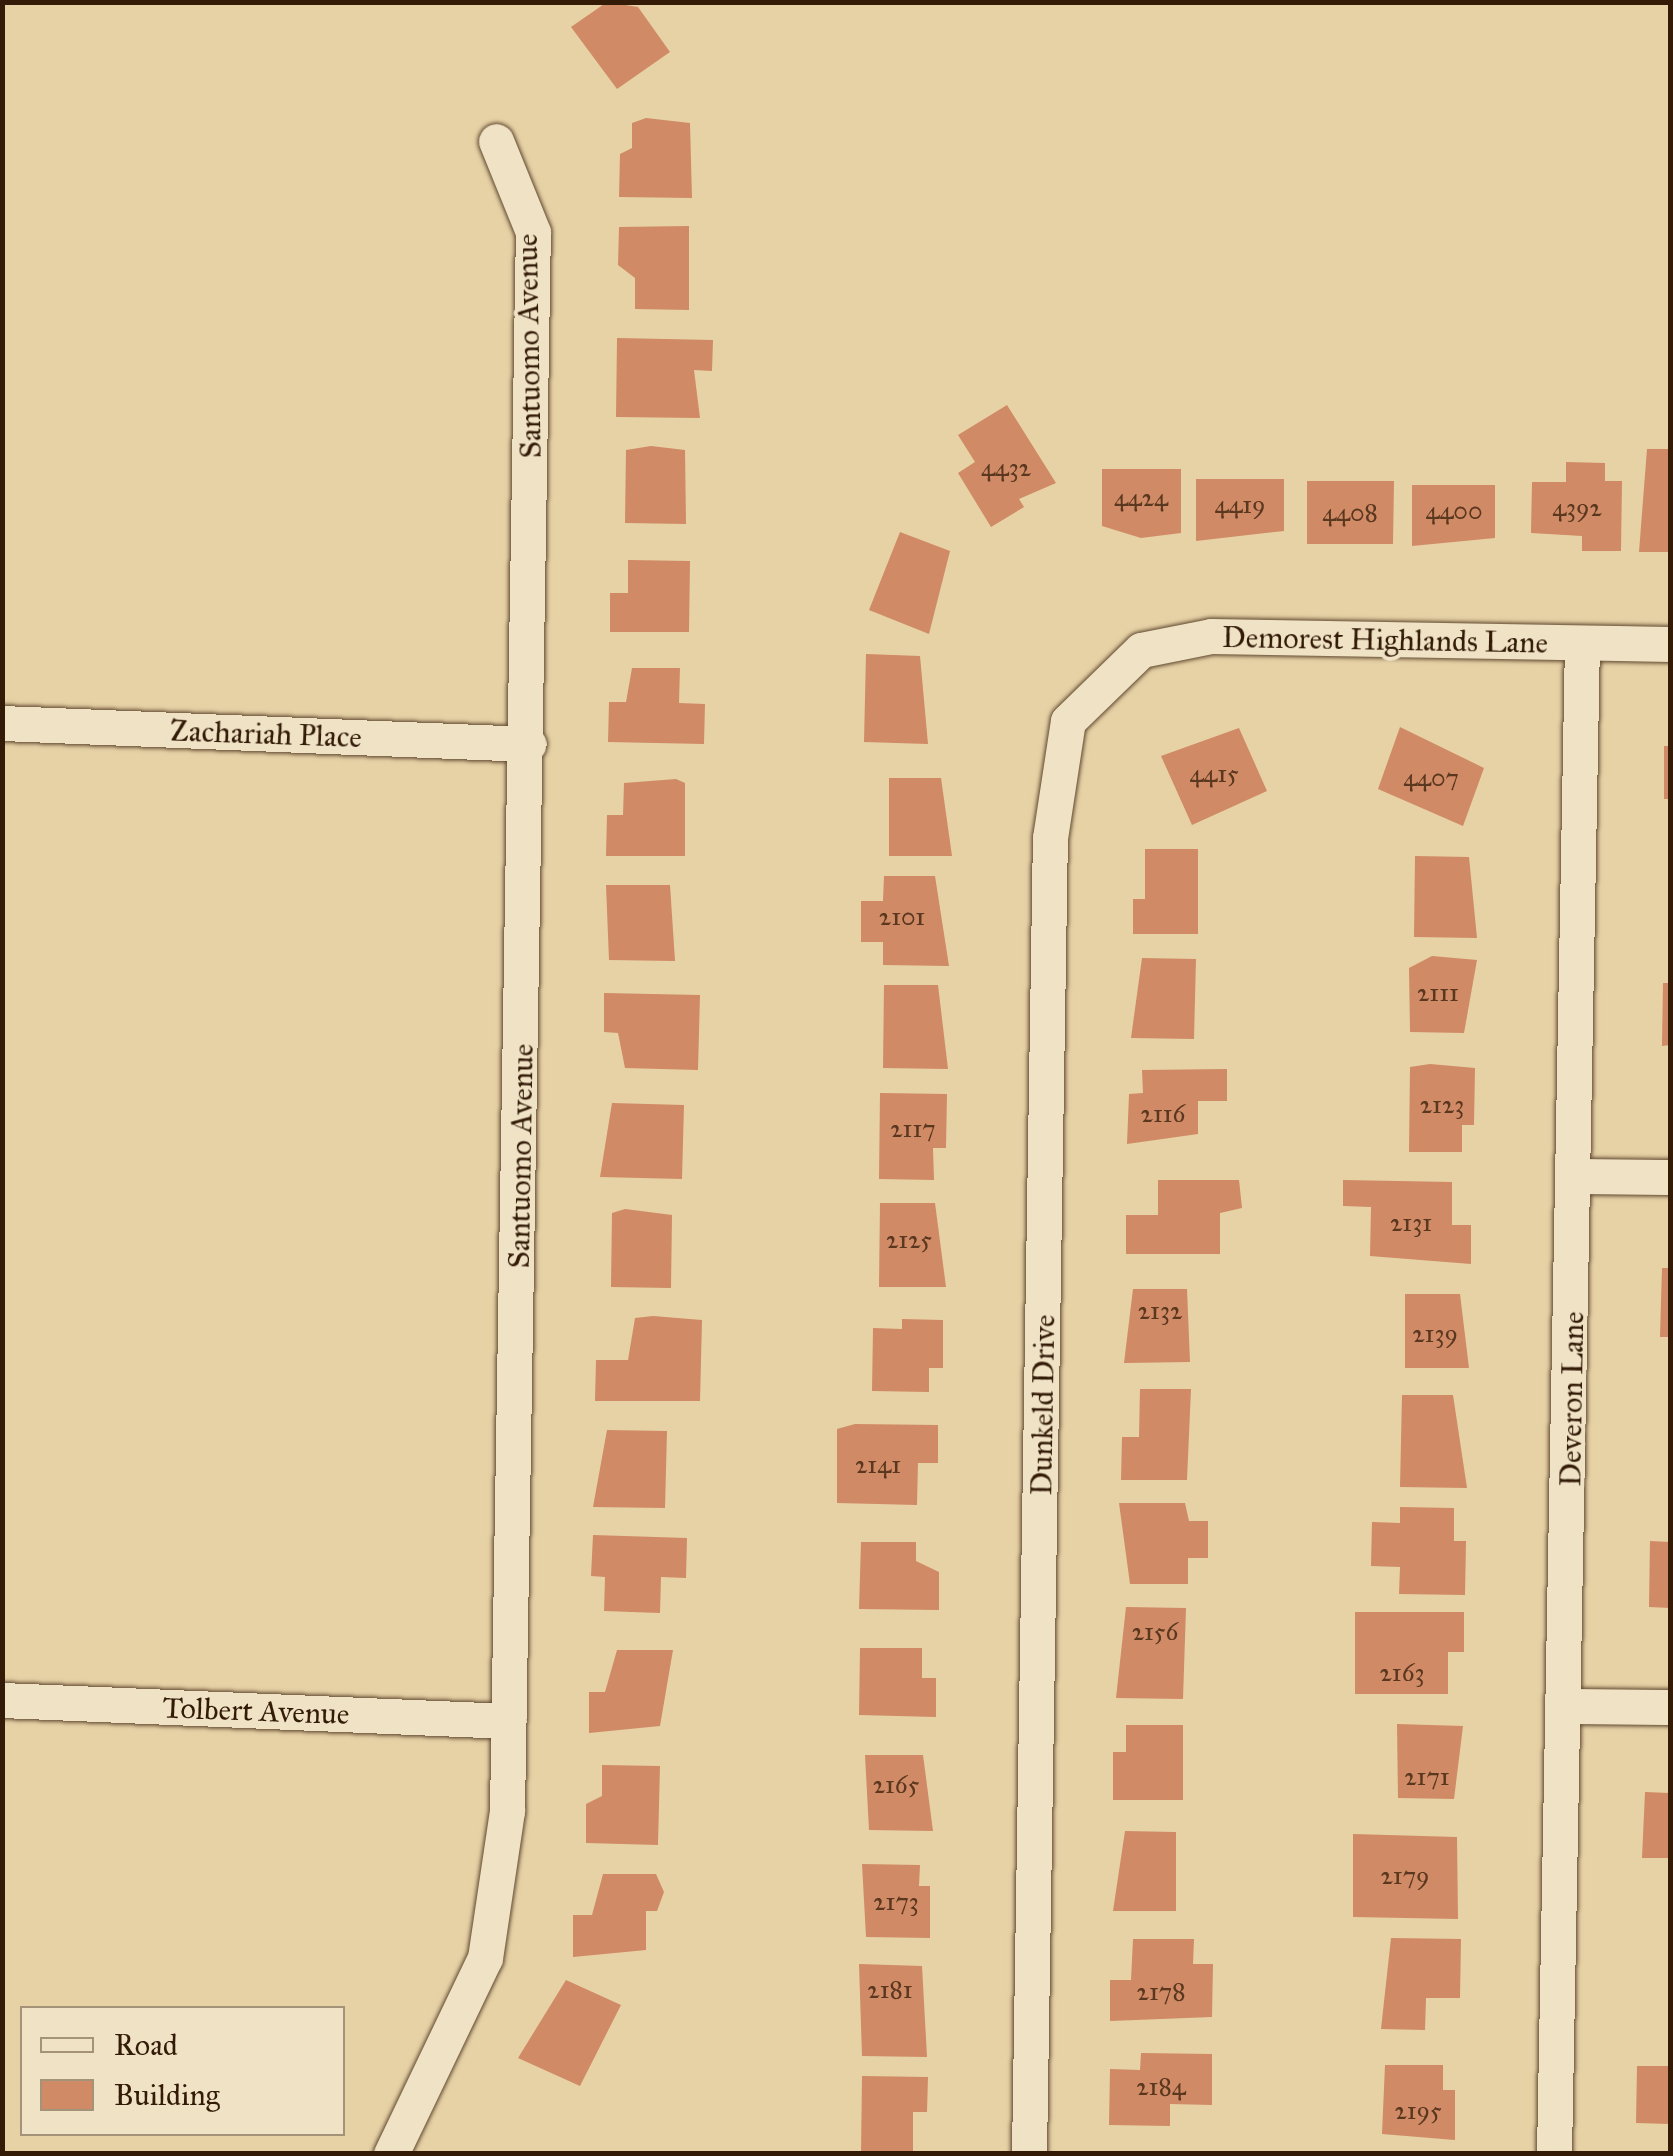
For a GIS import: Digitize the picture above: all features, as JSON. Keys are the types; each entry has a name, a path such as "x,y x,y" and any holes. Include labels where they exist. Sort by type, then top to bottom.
{"street":[{"name":"Santuomo Avenue","path":"390,2154 486,1958 503,1885 510,1721 529,744 533,232 496,141"},
{"name":"Demorest Highlands Lane","path":"1109,674 1141,650 1211,636 1670,644"},
{"name":"Deveron Lane","path":"1554,2154 1567,1706 1582,644"},
{"name":"Dunkeld Drive","path":"1029,2154 1050,838 1068,720 1109,674"},
{"name":"Zachariah Place","path":"2,723 529,744"},
{"path":"1574,1176 1670,1177"},
{"name":"Tolbert Avenue","path":"2,1700 510,1721"},
{"path":"1567,1706 1670,1706"}],"building":[{"path":"607,2 638,7 670,52 617,89 571,27"},
{"path":"646,118 690,123 692,198 619,197 620,154 632,148 632,123"},
{"path":"689,226 689,310 635,309 635,278 618,265 619,227"},
{"path":"617,338 713,340 712,371 694,370 700,418 616,417"},
{"path":"1007,405 1056,483 1019,499 1024,507 991,527 958,473 975,462 958,435"},
{"path":"651,446 685,450 686,524 625,523 626,450"},
{"path":"1647,449 1670,449 1670,552 1639,552"},
{"path":"1566,462 1605,463 1605,481 1622,481 1621,551 1582,551 1582,536 1531,533 1532,482 1566,482"},
{"path":"1102,469 1181,469 1181,533 1141,538 1102,526"},
{"path":"1196,479 1284,479 1284,531 1196,541"},
{"path":"1307,481 1394,481 1393,544 1307,544"},
{"path":"1412,485 1495,485 1495,538 1412,546"},
{"path":"900,532 950,551 929,634 869,610"},
{"path":"628,560 690,561 689,632 610,632 610,593 628,593"},
{"path":"866,654 920,656 928,744 864,742"},
{"path":"632,668 680,668 679,703 705,704 704,744 608,742 609,702 626,702"},
{"path":"1400,727 1484,768 1463,826 1378,789"},
{"path":"1239,728 1267,791 1192,825 1161,756"},
{"path":"1664,746 1670,746 1670,799 1664,799"},
{"path":"889,778 941,778 952,856 889,856"},
{"path":"676,779 685,783 685,856 606,856 607,815 623,815 624,783"},
{"path":"1145,849 1198,849 1198,934 1133,934 1133,899 1145,899"},
{"path":"1415,856 1469,857 1477,938 1414,937"},
{"path":"884,876 935,876 949,966 883,965 883,942 861,942 861,901 883,901"},
{"path":"606,885 670,885 675,961 609,960"},
{"path":"1432,956 1477,960 1464,1033 1410,1032 1409,968"},
{"path":"1142,958 1196,959 1194,1039 1131,1038"},
{"path":"1663,983 1670,983 1670,1045 1662,1046"},
{"path":"884,985 938,985 948,1069 883,1068"},
{"path":"604,993 700,995 698,1070 625,1068 618,1033 604,1032"},
{"path":"1430,1064 1475,1068 1474,1125 1462,1125 1462,1152 1409,1152 1410,1067"},
{"path":"1227,1069 1227,1101 1198,1101 1198,1134 1127,1144 1129,1094 1143,1093 1142,1070"},
{"path":"880,1093 947,1094 946,1148 933,1148 934,1180 879,1179"},
{"path":"612,1103 684,1105 682,1179 600,1177"},
{"path":"1158,1180 1239,1180 1242,1208 1220,1213 1220,1254 1126,1254 1126,1215 1158,1215"},
{"path":"1343,1180 1452,1182 1452,1225 1471,1225 1471,1264 1370,1256 1371,1207 1343,1206"},
{"path":"880,1203 935,1203 946,1287 879,1287"},
{"path":"625,1209 672,1215 671,1288 611,1287 612,1213"},
{"path":"1662,1268 1670,1268 1670,1337 1660,1337"},
{"path":"1133,1289 1187,1289 1190,1362 1124,1363"},
{"path":"1405,1294 1460,1294 1469,1368 1405,1368"},
{"path":"635,1318 702,1320 700,1401 595,1401 596,1360 628,1360"},
{"path":"902,1319 943,1320 943,1368 929,1368 929,1392 872,1391 873,1328 902,1329"},
{"path":"1140,1389 1191,1389 1187,1480 1121,1480 1122,1437 1139,1437"},
{"path":"1402,1395 1453,1395 1467,1488 1400,1487"},
{"path":"855,1424 938,1425 938,1463 918,1463 917,1505 837,1503 837,1429"},
{"path":"607,1430 667,1431 665,1508 593,1507"},
{"path":"1119,1503 1185,1503 1189,1521 1208,1521 1208,1558 1188,1558 1188,1584 1130,1584"},
{"path":"1400,1507 1454,1508 1454,1541 1466,1541 1465,1595 1399,1594 1400,1567 1371,1566 1372,1522 1400,1523"},
{"path":"593,1535 687,1538 686,1578 661,1577 660,1613 604,1611 605,1577 591,1576"},
{"path":"1650,1541 1670,1542 1670,1608 1649,1607"},
{"path":"861,1542 916,1542 916,1561 939,1572 939,1610 859,1609"},
{"path":"1126,1607 1186,1608 1183,1699 1116,1698"},
{"path":"1355,1612 1464,1612 1464,1652 1448,1652 1448,1694 1355,1694"},
{"path":"860,1648 922,1648 922,1678 936,1678 936,1717 859,1715"},
{"path":"617,1650 673,1650 660,1726 589,1733 589,1692 605,1692"},
{"path":"1397,1724 1463,1726 1454,1799 1398,1798"},
{"path":"1126,1725 1183,1725 1183,1800 1113,1800 1113,1752 1126,1752"},
{"path":"865,1755 923,1755 933,1831 869,1830"},
{"path":"602,1765 660,1766 658,1845 586,1843 586,1804 602,1796"},
{"path":"1645,1792 1670,1793 1670,1858 1642,1858"},
{"path":"1125,1831 1176,1832 1176,1911 1113,1911"},
{"path":"1353,1834 1457,1837 1458,1919 1353,1917"},
{"path":"862,1864 920,1865 919,1886 930,1886 930,1938 866,1937"},
{"path":"603,1874 656,1874 664,1892 657,1911 646,1911 646,1950 573,1957 573,1915 592,1915"},
{"path":"1391,1938 1461,1939 1460,1998 1426,1998 1425,2030 1381,2029"},
{"path":"1133,1939 1194,1939 1193,1964 1213,1964 1212,2017 1110,2021 1110,1980 1131,1980"},
{"path":"859,1964 922,1966 927,2057 862,2056"},
{"path":"566,1980 621,2005 580,2086 518,2058"},
{"path":"1141,2053 1212,2054 1212,2105 1170,2104 1170,2126 1109,2125 1110,2069 1140,2070"},
{"path":"1385,2065 1443,2065 1443,2090 1455,2090 1455,2140 1382,2134"},
{"path":"1637,2066 1670,2066 1670,2124 1636,2123"},
{"path":"862,2076 928,2077 927,2112 913,2112 913,2154 861,2154"}]}
